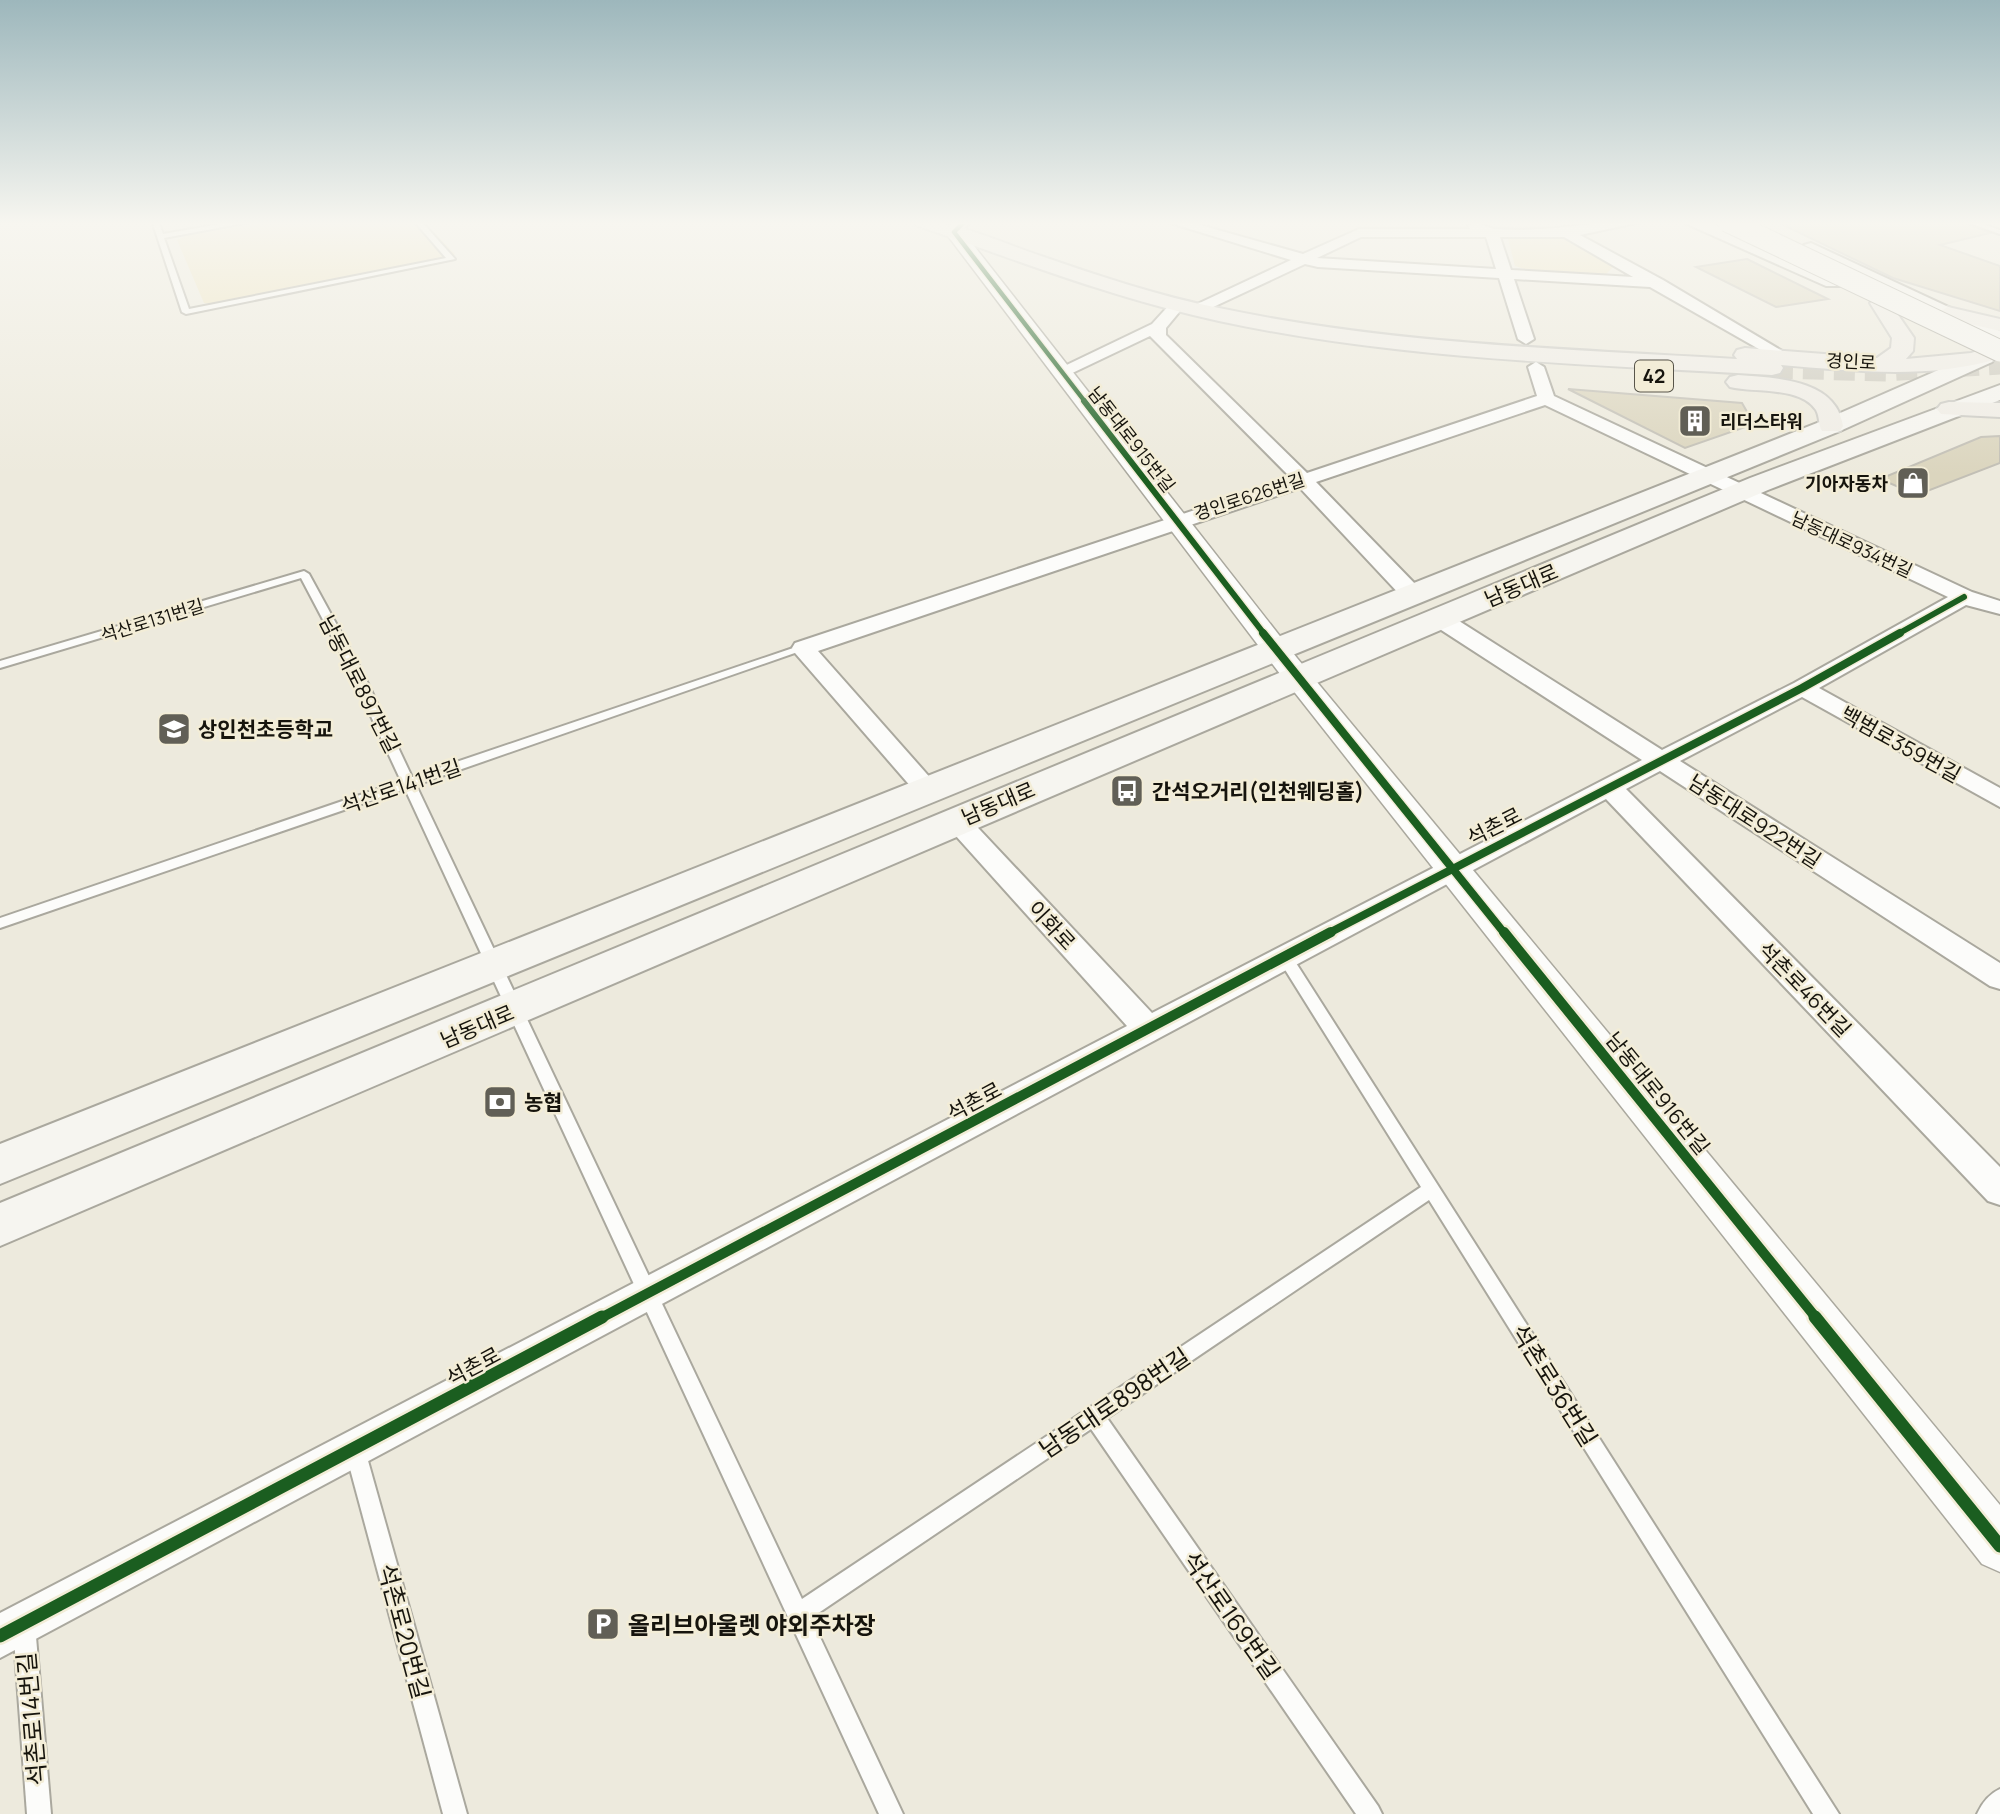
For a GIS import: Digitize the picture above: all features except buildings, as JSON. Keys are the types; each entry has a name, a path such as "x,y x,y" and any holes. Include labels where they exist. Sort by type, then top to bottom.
{"main road":[{"name":"경인로","path":"1179,306 1441,359 1536,367 1938,364 1996,357"},
{"path":"1883,306 1903,338 1902,351 1885,363"},
{"path":"1887,306 1996,357"},
{"path":"1894,306 1996,357"},
{"path":"1932,306 2000,339"},
{"path":"1948,313 2000,325"},
{"name":"경인로","path":"1299,330 1526,339 1772,367"},
{"name":"경인로","path":"1299,330 1482,349 1772,367"},
{"path":"0,1164 503,988 928,790 1286,663 1411,593 1831,426 1996,357"},
{"path":"1772,367 1793,388 1827,405 1832,415 1831,426"},
{"name":"남동대로","path":"0,1225 503,988 956,820 1286,663 1440,619 1740,492 1949,409 2000,392"},
{"path":"1949,409 2000,410"}],"street":[{"name":"남동대로915번길","path":"1014,306 1060,372 1286,663"},
{"path":"1060,372 1158,327 1192,306"},
{"path":"1515,306 1526,339"},
{"path":"1689,306 1772,367"},
{"path":"1158,327 1158,336 1166,345 1302,479 1411,593"},
{"path":"1536,367 1546,399"},
{"name":"경인로626번길","path":"803,648 1175,521 1546,399"},
{"name":"남동대로934번길","path":"1546,399 1964,597 2000,608"},
{"name":"석촌로","path":"12,1630 1454,867 1802,688 1964,597"},
{"name":"남동대로922번길","path":"1440,619 2000,978"},
{"path":"803,648 928,790"},
{"name":"남동대로916번길","path":"1286,663 1454,867 2000,1546"},
{"name":"백범로359번길","path":"1802,688 2000,799"},
{"name":"석촌로46번길","path":"1609,787 2000,1190"},
{"name":"이화로","path":"956,820 1148,1029"}],"lane":[{"path":"184,306 186,312 218,306"},
{"name":"석산로131번길","path":"0,665 303,574"},
{"name":"남동대로897번길","path":"303,574 356,671 503,988"},
{"name":"석산로141번길","path":"0,923 803,648"},
{"name":"석촌로36번길","path":"1284,957 1827,1814"},
{"path":"503,988 891,1814"},
{"name":"남동대로898번길","path":"797,1615 1431,1189"},
{"name":"석산로169번길","path":"1094,1416 1370,1814"},
{"name":"석촌로20번길","path":"355,1448 455,1814"},
{"name":"석촌로14번길","path":"12,1630 39,1814"},
{"path":"1989,1814 2000,1801"}],"tunnel":[{"path":"1772,368 1886,371 2000,364"}],"cycle path":[{"path":"1011,306 1287,664 2000,1546"},
{"path":"0,1636 1454,867 1802,688 1964,597"}],"place":[{"name":"리더스타워","path":"1695,421"},
{"name":"기아자동차","path":"1913,483"},
{"name":"상인천초등학교","path":"174,729"},
{"name":"간석오거리(인천웨딩홀)","path":"1127,791"},
{"name":"농협","path":"500,1102"},
{"name":"올리브아울렛 야외주차장","path":"603,1624"}]}
